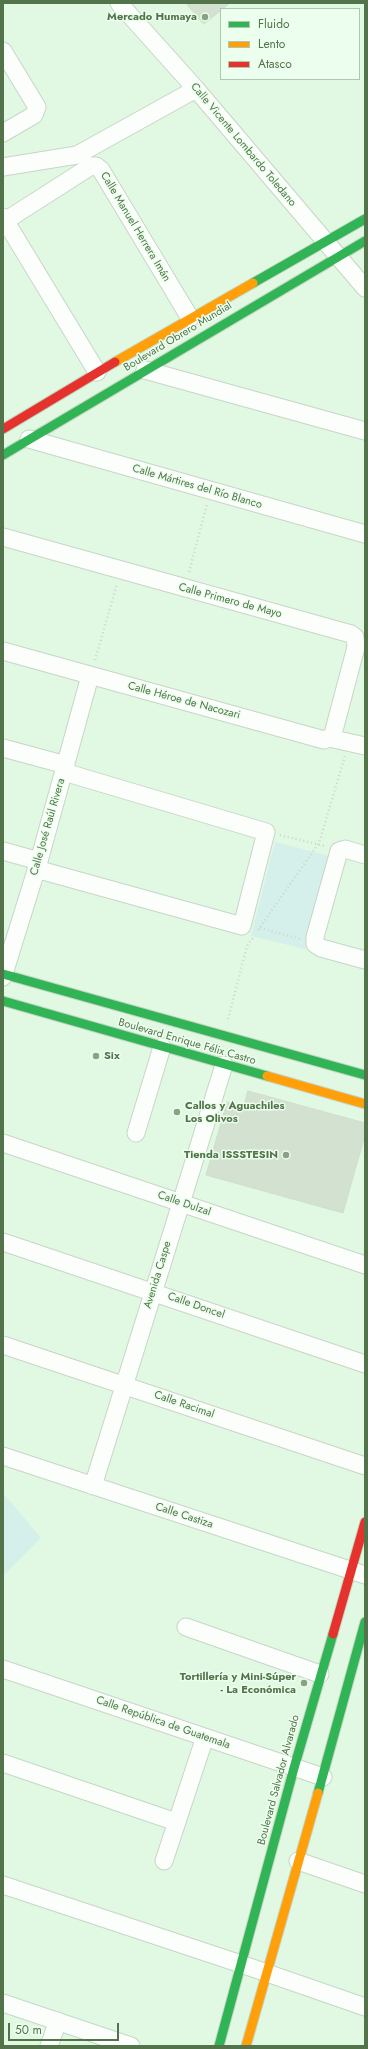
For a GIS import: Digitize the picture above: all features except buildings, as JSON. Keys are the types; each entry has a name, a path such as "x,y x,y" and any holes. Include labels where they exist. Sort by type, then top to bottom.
{"street":[{"name":"Calle Vicente Lombardo Toledano","path":"119,3 196,89 324,242 365,288"},
{"path":"3,51 36,107 34,115 3,133"},
{"path":"3,167 77,155 196,89"},
{"name":"Calle Manuel Herrera Imán","path":"4,219 91,166 96,166 102,170 190,318"},
{"path":"4,219 97,372"},
{"name":"Boulevard Obrero Mundial","path":"3,455 29,439 97,372 365,219"},
{"name":"Boulevard Obrero Mundial","path":"5,425 66,404 145,370 365,241"},
{"path":"145,370 365,431"},
{"name":"Calle Mártires del Río Blanco","path":"29,439 365,534"},
{"name":"Calle Primero de Mayo","path":"3,537 351,634 355,638 356,647 332,734 329,738"},
{"name":"Calle Héroe de Nacozari","path":"3,651 324,740 329,738 357,744"},
{"name":"Calle José Raúl Rivera","path":"3,975 38,865 90,676"},
{"path":"3,748 266,832 242,926 38,865 3,851"},
{"path":"365,855 345,849 339,851 315,937 315,944 321,948 365,960"},
{"name":"Boulevard Enrique Félix Castro","path":"3,975 365,1075"},
{"name":"Boulevard Enrique Félix Castro","path":"3,1002 365,1104"},
{"path":"136,1133 162,1047"},
{"name":"Avenida Caspe","path":"93,1486 224,1065"},
{"name":"Calle Dulzal","path":"3,1143 365,1265"},
{"name":"Calle Doncel","path":"3,1242 365,1364"},
{"name":"Calle Racimal","path":"3,1345 124,1384 365,1466"},
{"name":"Calle Castiza","path":"3,1456 358,1572"},
{"name":"Boulevard Salvador Alvarado","path":"219,2046 320,1674 358,1572 365,1522"},
{"path":"246,2046 323,1777 365,1622"},
{"path":"186,1627 320,1674"},
{"name":"Calle República de Guatemala","path":"3,1669 323,1777"},
{"path":"164,1861 205,1737"},
{"path":"3,1763 176,1822"},
{"path":"298,1862 365,1884"},
{"path":"3,1885 266,1972 365,2007"},
{"path":"3,2003 131,2046"},
{"path":"49,2046 58,2021"}],"path":[{"path":"185,588 210,491"},
{"path":"90,676 121,571"},
{"path":"224,1036 247,946 319,843 357,744"},
{"path":"266,832 319,843 339,851"},
{"path":"242,926 260,928 315,944"}],"shaded area":[{"path":"3,3 365,3 365,2046 3,2046"},
{"path":"275,842 329,856 305,949 251,936"},
{"path":"3,1493 41,1538 3,1576"}],"traffic: fast":[{"path":"253,283 365,219"},
{"path":"3,455 365,241"},
{"path":"3,974 365,1075"},
{"path":"3,1001 267,1076"},
{"path":"318,1793 365,1622"},
{"path":"219,2046 294,1768 333,1634"}],"traffic: slow":[{"path":"115,362 253,283"},
{"path":"267,1076 365,1104"},
{"path":"246,2046 318,1793"}],"traffic: jam":[{"path":"3,429 115,362"},
{"path":"333,1634 365,1522"}],"place":[{"name":"Mercado Humaya","path":"205,17"},
{"name":"Six","path":"96,1056"},
{"name":"Callos y Aguachiles Los Olivos","path":"177,1112"},
{"name":"Tienda ISSSTESIN","path":"286,1155"},
{"name":"Tortillería y Mini-Súper - La Económica","path":"304,1683"}]}
